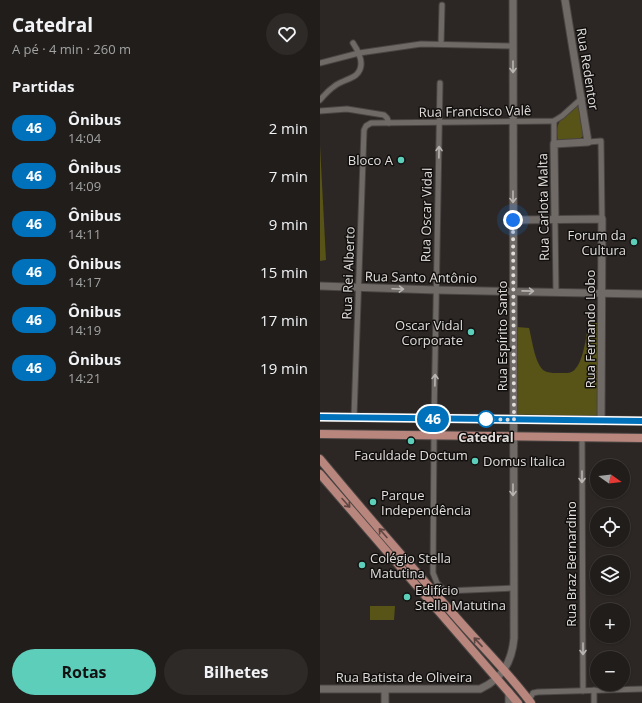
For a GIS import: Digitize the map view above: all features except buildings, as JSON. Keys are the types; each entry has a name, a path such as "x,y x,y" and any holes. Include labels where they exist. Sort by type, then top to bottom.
{"main road":[{"path":"320,417 642,421"},
{"path":"320,434 642,438"},
{"path":"320,459 422,579 505,670 530,701"},
{"path":"320,474 518,703"}],"street":[{"name":"Rua Espírito Santo","path":"505,670 513,645 513,0"},
{"name":"Rua Redentor","path":"565,0 588,142"},
{"path":"441,44 442,5"},
{"path":"320,100 336,85 356,74 361,68 359,53 353,43"},
{"path":"320,63 359,53 421,44 513,46"},
{"name":"Rua Oscar Vidal","path":"434,419 440,83"},
{"path":"554,121 562,116 582,98"},
{"path":"320,111 347,109 384,115 389,123"},
{"name":"Rua Francisco Valê","path":"364,130 366,126 371,123 554,121"},
{"name":"Rua Carlota Malta","path":"554,121 556,292"},
{"name":"Rua Rei Alberto","path":"354,417 364,130"},
{"name":"Rua Fernando Lobo","path":"554,144 601,141 601,421"},
{"path":"513,220 602,219"},
{"name":"Rua Santo Antônio","path":"320,286 642,294"},
{"path":"434,435 433,573 437,583 445,591"},
{"name":"Rua Braz Bernardino","path":"582,438 583,691"},
{"path":"422,579 433,573"},
{"path":"440,599 440,594 445,591 513,588"},
{"name":"Rua Batista de Oliveira","path":"320,689 480,689 505,670"},
{"path":"385,689 385,703"},
{"path":"630,689 642,689"},
{"path":"530,701 533,693 538,692 590,690"},
{"path":"594,691 594,703"},
{"path":"509,692 509,703"}],"shaded area":[{"path":"580,102 585,133 577,140 558,141 557,133 559,122 565,114"},
{"path":"320,145 326,260 320,261"},
{"path":"589,323 598,323 598,416 518,415 517,327 529,328 537,359 543,370 550,373 566,373 573,371 579,364 583,353"},
{"path":"370,606 395,606 394,620 370,620"}],"bus line":[{"name":"46","path":"320,417 642,421"}],"place":[{"name":"Bloco A","path":"401,160"},
{"name":"Forum da Cultura","path":"634,242"},
{"name":"Oscar Vidal Corporate","path":"471,332"},
{"name":"Catedral","path":"486,419"},
{"name":"Faculdade Doctum","path":"411,441"},
{"name":"Domus Italica","path":"475,461"},
{"name":"Parque Independência","path":"373,502"},
{"name":"Colégio Stella Matutina","path":"362,565"},
{"name":"Edifício Stella Matutina","path":"407,597"}],"route":[{"path":"486,419 514,420 513,220"}]}
